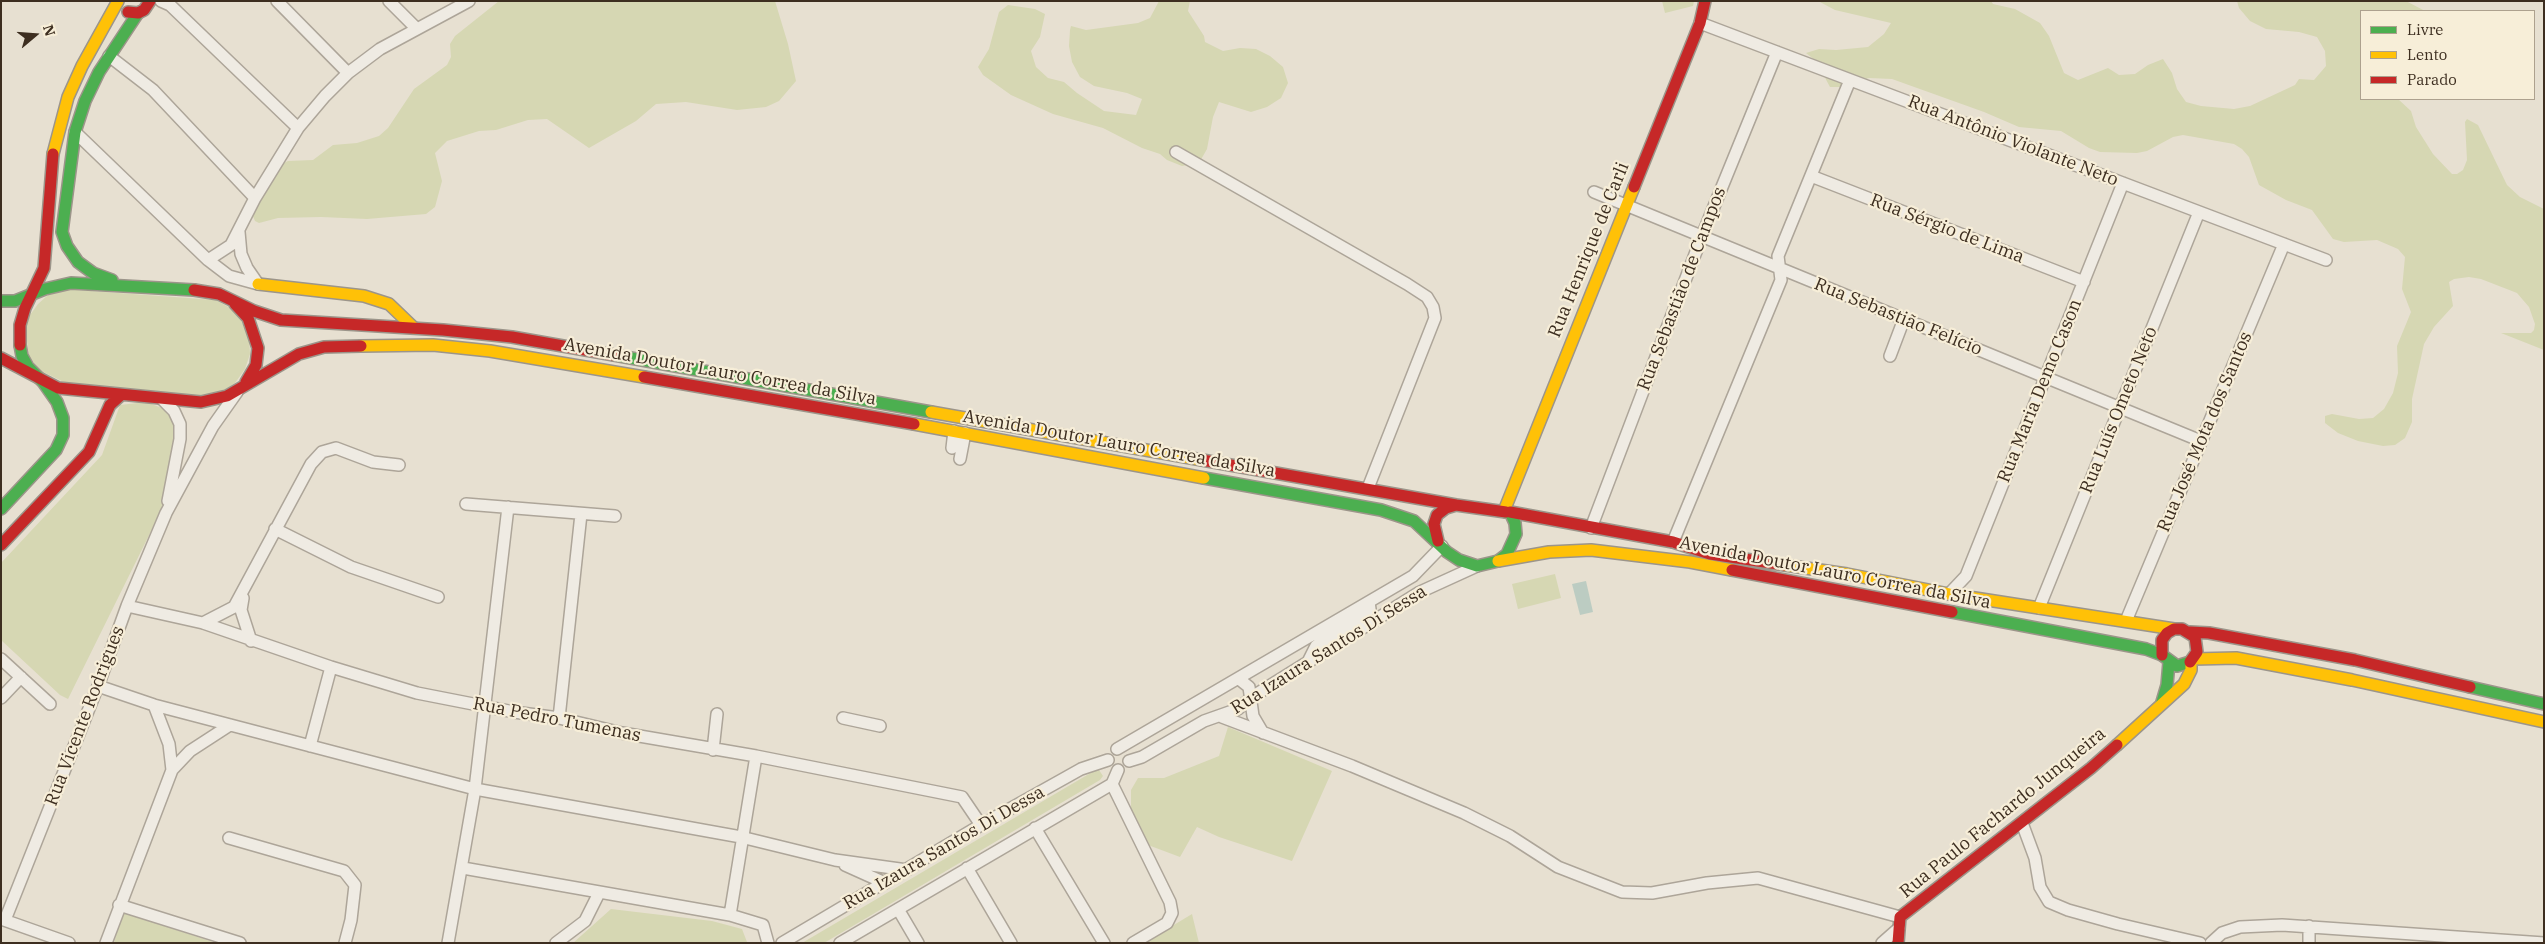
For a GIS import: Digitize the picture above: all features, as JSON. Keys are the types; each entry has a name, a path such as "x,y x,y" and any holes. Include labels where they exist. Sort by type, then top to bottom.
{"main road":[{"path":"1,509 56,450 63,435 63,418 57,402 43,382 28,367 22,356 19,340 20,325 25,308 33,295 44,268 53,155 62,120 82,66 118,1 126,10 138,13"},
{"path":"123,285 93,273 78,262 64,239 62,232 75,132 85,101 109,56 138,13 144,10 150,1"},
{"name":"Rua Henrique de Carli","path":"1507,511 1626,205 1700,23 1705,1"},
{"path":"1,301 14,301 45,289 71,283 123,285 204,291 230,299 254,311 281,320 414,328 512,337 1456,505 1507,511 1515,523 1516,534 1507,554 1498,561 1477,566 1459,560 1440,543 1434,524 1438,515 1446,508 1456,505"},
{"path":"258,284 364,296 389,304 414,328"},
{"path":"230,299 248,318 254,331 258,348 253,372 239,390"},
{"name":"Avenida Doutor Lauro Correa da Silva","path":"1,358 43,382 70,391 162,399 215,400 239,390 299,354 324,347 433,345 490,351 575,364 959,432 1381,510 1414,521 1440,543"},
{"path":"1,545 89,452 110,405 121,395"},
{"name":"Avenida Doutor Lauro Correa da Silva","path":"1507,511 1672,542 1710,554 1846,574 1949,594 2174,629"},
{"name":"Avenida Doutor Lauro Correa da Silva","path":"1498,561 1549,552 1591,550 1690,562 2146,649 2166,659"},
{"path":"2162,702 2167,685 2166,659 2162,640 2167,633 2174,629 2182,628 2190,632 2209,633 2355,660 2544,704"},
{"path":"2190,632 2198,644 2192,660"},
{"path":"2166,659 2178,666 2192,660 2214,656 2236,658 2352,680 2544,722"},
{"name":"Rua Paulo Fachardo Junqueira","path":"1900,923 2091,768 2184,684 2191,670 2192,660"},
{"path":"1898,943 1900,923"}],"street":[{"path":"161,1 170,5 298,128"},
{"path":"277,1 348,73"},
{"path":"389,1 416,28"},
{"path":"208,260 231,244 239,232 255,198 298,128 325,96 348,73 380,49 468,1"},
{"name":"Rua Antônio Violante Neto","path":"1700,23 2326,260"},
{"name":"Rua Sebastião de Campos","path":"1591,528 1702,236 1777,52"},
{"path":"109,56 153,90 255,198"},
{"path":"1672,542 1781,280 1778,256 1850,80"},
{"path":"75,132 208,260 229,276 258,284"},
{"path":"1176,152 1407,284 1427,297 1433,307 1435,318 1368,488"},
{"name":"Rua Sérgio de Lima","path":"1811,176 2084,282"},
{"name":"Rua Maria Demo Cason","path":"1949,594 1966,576 2123,183"},
{"name":"Rua Sebastião Felício","path":"1594,192 2201,441"},
{"name":"Rua Luís Ometo Neto","path":"2039,608 2199,212"},
{"path":"239,232 241,254 246,268 258,284"},
{"name":"Rua José Mota dos Santos","path":"2126,621 2284,244"},
{"path":"1890,356 1904,319"},
{"name":"Rua Vicente Rodrigues","path":"3,919 98,686 127,606 166,513 199,451 239,390"},
{"name":"Rua Vicente Rodrigues","path":"162,399 174,410 180,424 180,439 166,513"},
{"path":"952,448 959,432"},
{"path":"959,432 960,460"},
{"path":"180,439 190,450 199,451"},
{"path":"203,623 234,608 311,464 322,452 336,448 373,462 399,465"},
{"path":"466,504 615,516"},
{"path":"448,943 463,868 487,705 508,507"},
{"path":"559,718 581,514"},
{"path":"275,529 351,567 438,597"},
{"name":"Rua Izaura Santos Di Sessa","path":"1117,749 1414,576 1440,543"},
{"name":"Rua Izaura Santos Di Sessa","path":"1129,761 1142,757 1204,722 1238,710 1252,697 1420,592 1477,566"},
{"path":"244,591 241,610 250,640"},
{"path":"1308,662 1316,646 1322,641 1364,616 1370,609 1369,602"},
{"name":"Rua Pedro Tumenas","path":"127,606 203,623 331,667 417,693 487,705 514,712 559,718 622,733 756,756 962,797 981,824"},
{"path":"1,659 50,704"},
{"path":"310,746 331,667"},
{"path":"1,698 21,677"},
{"path":"1239,679 1247,683 1252,697 1253,716 1263,734"},
{"path":"98,686 154,705 475,789 741,837 834,860 908,870"},
{"path":"154,705 169,744 172,770"},
{"path":"713,750 717,714"},
{"name":"Rua Paulo Fachardo Junqueira","path":"1222,717 1352,766 1464,813 1510,836 1558,867 1622,892 1652,893 1707,883 1758,878 1900,923"},
{"path":"843,718 880,726"},
{"path":"106,943 172,770 190,750 230,725"},
{"path":"1117,749 1126,752 1129,761 1123,769 1118,770 1110,765 1108,760 1109,755 1117,749"},
{"path":"730,915 741,837 756,756"},
{"name":"Rua Izaura Santos Di Dessa","path":"782,943 908,870 981,824 1081,769 1108,760"},
{"path":"1118,770 1112,784 1170,902 1172,914 1166,923 1133,943"},
{"name":"Rua Izaura Santos Di Dessa","path":"840,943 1112,784"},
{"path":"2022,823 2037,865 2040,887 2049,902 2068,910 2118,924 2200,943"},
{"path":"1035,828 1104,943"},
{"path":"229,838 344,871 354,885 351,920 345,943"},
{"path":"834,860 885,883"},
{"path":"463,868 730,915 762,925 768,943"},
{"path":"967,868 1011,943"},
{"path":"556,943 585,921 599,893"},
{"path":"119,905 240,943"},
{"path":"898,909 918,943"},
{"path":"3,919 69,943"},
{"path":"1882,943 1900,923"},
{"path":"2212,943 2222,933 2240,927 2282,924 2544,943"},
{"path":"2309,943 2310,926"}],"green space":[{"path":"499,1 775,1 788,44 796,81 779,101 766,107 737,110 686,102 656,104 636,121 589,148 547,119 528,120 496,130 479,131 447,141 435,153 442,181 435,207 426,214 367,219 321,217 278,218 259,223 255,221 252,214 275,167 288,161 313,160 333,145 357,143 379,136 388,128 414,89 447,65 451,57 450,44 455,36"},
{"path":"1159,1 1190,1 1188,11 1204,36 1205,42 1223,51 1240,48 1256,49 1270,56 1283,67 1288,83 1281,98 1267,107 1251,112 1219,102 1213,117 1207,149 1199,163 1182,166 1103,128 1053,114 1011,95 983,75 978,67 989,49 999,12 1008,5 1035,9 1045,14 1040,37 1031,51 1036,67 1048,78 1064,82 1104,111 1136,115 1142,99 1127,93 1094,86 1080,77 1072,62 1069,46 1070,30 1071,26 1086,30 1138,23 1150,18"},
{"path":"1662,1 1694,1 1693,6 1665,13"},
{"path":"1818,1 1991,1 1993,4 2015,9 2040,23 2049,36 2064,73 2078,80 2108,68 2119,75 2135,74 2148,65 2163,59 2172,73 2177,89 2186,102 2201,106 2234,109 2250,106 2295,85 2299,79 2314,80 2326,66 2325,51 2317,37 2299,32 2266,29 2250,21 2239,8 2237,1 2406,1 2423,10 2360,10 2360,100 2399,100 2411,111 2416,127 2433,154 2452,174 2457,174 2463,170 2467,160 2465,122 2467,119 2478,125 2507,185 2520,197 2544,209 2544,350 2501,333 2531,333 2534,330 2535,324 2529,307 2517,293 2481,279 2469,277 2454,279 2449,282 2453,306 2434,327 2424,344 2412,399 2412,422 2405,438 2395,445 2383,446 2358,441 2338,433 2325,423 2325,416 2332,414 2359,419 2373,418 2384,409 2393,393 2398,373 2397,346 2411,312 2402,289 2405,257 2398,249 2377,240 2344,242 2333,239 2312,210 2286,200 2259,185 2249,157 2234,144 2183,135 2173,137 2147,151 2137,153 2100,152 2089,148 2061,131 2019,127 1984,112 1892,79 1869,78 1842,87 1830,87 1816,61 1806,53 1819,49 1836,50 1868,47 1884,34 1891,23 1835,10"},
{"path":"63,289 216,300 232,309 241,320 249,337 250,354 245,369 235,383 222,392 204,396 70,385 39,370 29,356 27,341 26,327 30,315 48,295"},
{"path":"146,402 162,408 172,419 175,432 161,511 68,699 60,695 1,640 1,563 102,455 120,405"},
{"path":"1555,574 1561,598 1518,609 1512,584"},
{"path":"1228,727 1332,771 1292,861 1219,837 1197,827 1180,857 1148,845 1131,814 1131,790 1138,778 1164,778 1219,756"},
{"path":"1099,770 1103,776 1100,780 824,943 802,943 1094,771"},
{"path":"611,909 712,921 742,929 747,942 573,943"},
{"path":"122,912 216,943 114,943"},
{"path":"1192,914 1199,943 1144,943"}],"shaded area":[{"path":"1586,581 1593,612 1580,615 1572,584"}],"traffic: fast":[{"path":"112,280 93,273 78,262 67,246 62,232 75,132 85,101 99,72 138,13"},
{"path":"1,301 15,301 45,289 71,283 194,290"},
{"path":"1,509 56,450 63,435 63,418 57,402 43,382 28,367 22,356 20,345"},
{"path":"614,355 931,412"},
{"path":"1204,478 1381,510 1414,521 1447,552 1459,560 1477,566 1498,561 1507,554 1516,534 1515,523 1510,512 1506,512"},
{"path":"1952,612 2146,649 2162,655 2177,666 2190,662"},
{"path":"2162,702 2167,685 2169,662"},
{"path":"2470,687 2544,704"}],"traffic: slow":[{"path":"53,154 68,97 82,66 118,1"},
{"path":"1504,511 1634,187"},
{"path":"258,284 364,296 389,304 414,328"},
{"path":"361,346 433,345 490,351 644,377"},
{"path":"931,412 1202,460"},
{"path":"914,424 1204,478"},
{"path":"1498,561 1549,552 1591,550 1690,562 1732,570"},
{"path":"1785,565 1847,574 1949,594 2174,629"},
{"path":"2194,659 2236,658 2352,680 2544,722"},
{"path":"2117,745 2184,684 2191,670 2191,661"}],"traffic: jam":[{"path":"128,12 138,13 144,10 150,1"},
{"path":"1634,187 1700,23 1705,1"},
{"path":"20,345 20,325 25,308 44,268 53,154"},
{"path":"194,290 219,294 254,311 281,320 443,330 512,337 614,355"},
{"path":"235,304 248,318 258,348 256,365 246,382"},
{"path":"1,358 58,388 201,402 227,396 299,354 324,347 361,346"},
{"path":"644,377 914,424"},
{"path":"1,545 89,452 110,405 121,395"},
{"path":"1202,460 1456,505"},
{"path":"1438,541 1434,524 1437,515 1446,508 1456,505 1506,512"},
{"path":"1510,512 1673,542 1710,554 1785,565"},
{"path":"1732,570 1952,612"},
{"path":"2162,655 2162,640 2167,633 2174,629 2182,629 2195,637 2197,652 2190,662"},
{"path":"2190,632 2209,633 2355,660 2470,687"},
{"path":"1898,943 1900,917 2091,768 2117,745"}]}
